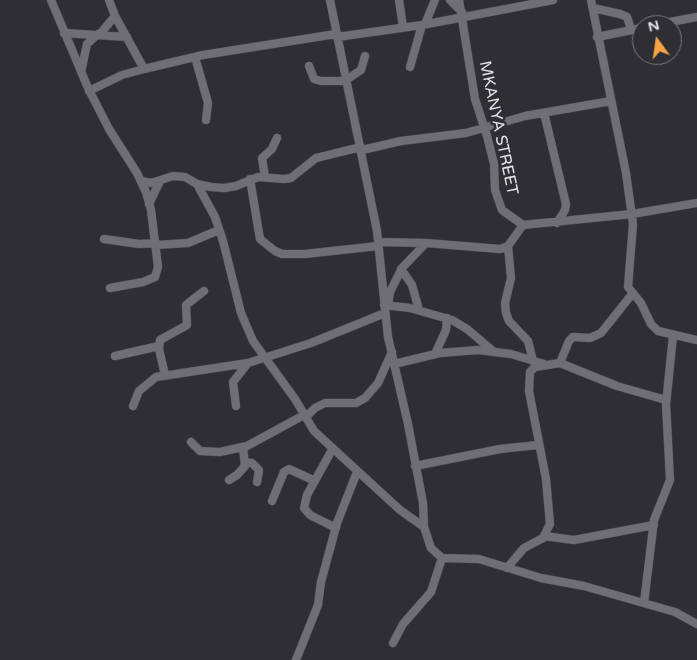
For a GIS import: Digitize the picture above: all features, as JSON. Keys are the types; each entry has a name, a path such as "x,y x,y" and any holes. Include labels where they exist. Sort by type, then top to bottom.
{"street":[{"path":"50,0 89,91 109,130 140,181 149,204 158,267 155,277 143,282 110,288"},
{"path":"109,0 115,16 144,69"},
{"path":"330,0 361,149 378,244 394,364 422,503 424,527 431,548 442,558 479,559 541,578 584,586 675,612 697,624"},
{"path":"399,0 402,27"},
{"path":"410,67 424,25 435,0"},
{"path":"450,0 463,15"},
{"name":"MKANYA STREET","path":"459,0 463,15 475,99 494,164 498,201 502,210 523,225"},
{"path":"89,91 122,75 195,57 424,25 463,15 553,0"},
{"path":"597,37 632,30 626,17 592,4 597,37 632,214 633,224 627,278 628,287 641,302 651,324 658,331 697,340"},
{"path":"81,73 87,44 115,16"},
{"path":"682,20 697,17"},
{"path":"64,33 127,37"},
{"path":"309,66 314,79 320,82 346,80 361,70 365,56"},
{"path":"195,57 208,103 206,120"},
{"path":"140,181 151,183 174,176 185,177 197,184 224,188 236,186 250,179 265,177 291,178 316,158 401,141 444,137 544,113 611,101"},
{"path":"544,113 566,204 565,210 557,222"},
{"path":"265,177 262,158 272,149 278,138"},
{"path":"250,179 260,239 274,251 282,254 305,254 378,244 426,243 500,249 508,246 523,225 632,214 697,204"},
{"path":"149,204 160,181"},
{"path":"197,184 219,230 241,313 253,341 314,431 400,510 424,527"},
{"path":"104,239 128,243 188,243 219,230"},
{"path":"386,308 390,292 401,269 426,243"},
{"path":"508,246 511,278 505,303 506,313 509,320 528,341 533,361"},
{"path":"401,269 412,286 420,310"},
{"path":"165,374 159,346 160,340 187,324 186,305 204,291"},
{"path":"560,363 568,341 574,337 590,338 601,334 633,293"},
{"path":"133,406 140,390 149,381 165,374 227,368 248,363 310,342 386,308 420,310 447,318 467,329 493,351"},
{"path":"435,354 446,330 447,318"},
{"path":"644,603 654,525 670,480 666,400 673,336"},
{"path":"114,356 159,346"},
{"path":"394,364 435,354 478,350 493,351 545,365"},
{"path":"191,442 200,452 205,453 243,447 298,420 325,403 356,403 366,398 378,383 392,352"},
{"path":"236,406 233,382 248,363"},
{"path":"507,568 524,548 544,536 550,524 546,479 538,445 528,380 530,372 535,367 560,363 569,369 617,386 666,400"},
{"path":"415,466 500,449 538,445"},
{"path":"229,480 242,471 246,462 243,447"},
{"path":"333,448 307,495 305,511 336,528"},
{"path":"246,462 252,463 259,470 257,482"},
{"path":"272,501 286,470 294,470 315,481"},
{"path":"296,660 318,605 321,582 336,528 357,472"},
{"path":"544,536 574,540 654,525"},
{"path":"392,643 403,624 431,592 442,558"}]}
